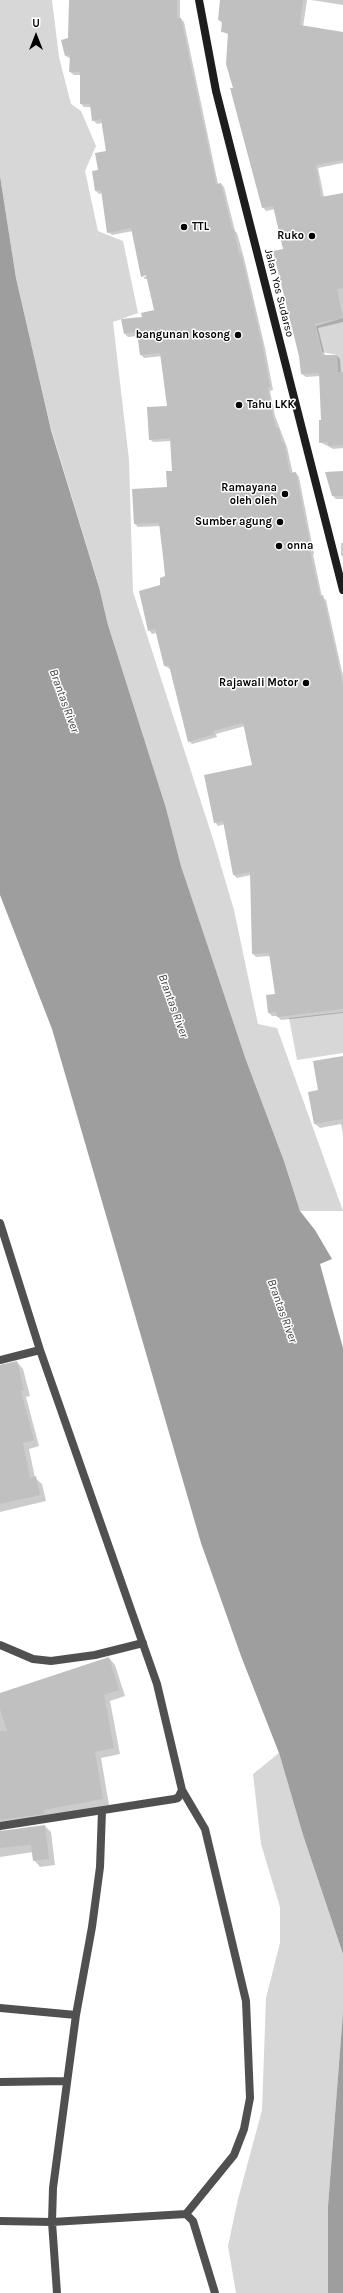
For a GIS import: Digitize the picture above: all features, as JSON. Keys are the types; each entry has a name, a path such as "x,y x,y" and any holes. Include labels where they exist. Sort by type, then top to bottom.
{"main road":[{"name":"Jalan Yos Sudarso","path":"200,0 216,90 343,590"}],"street":[{"path":"0,1223 40,1350 157,1684 182,1790 205,1829 246,2001 250,2098 244,2129 234,2155 186,2214 52,2222 0,2221"},
{"path":"0,1360 40,1350"},
{"path":"0,1645 33,1659 51,1661 95,1655 143,1643"},
{"path":"0,1826 174,1799 178,1798 182,1790"},
{"path":"57,2293 52,2222 53,2188 76,2015 92,1927 100,1867 102,1811"},
{"path":"0,2008 76,2015"},
{"path":"0,2082 68,2081"},
{"path":"186,2214 193,2221 216,2293"}],"shaded area":[{"path":"0,0 52,0 59,57 71,104 81,111 96,146 85,171 98,231 123,241 138,313 113,322 129,460 133,592 213,839 234,910 258,1024 277,1028 343,1211 300,1211 284,1161 246,1060 181,866 166,808 108,625 98,583 50,425 16,278 0,176"},
{"path":"343,318 343,372 338,372 337,355 322,352 316,326"},
{"path":"343,1012 343,1053 297,1060 289,1018"},
{"path":"279,1753 303,1835 343,1954 343,2012 328,2206 328,2293 236,2293 228,2246 238,2199 262,2110 266,1998 280,1943 280,1907 261,1844 253,1774"}],"water":[{"name":"Brantas River","path":"0,176 16,278 51,430 99,587 108,625 166,808 181,866 246,1060 284,1161 300,1211 315,1230 332,1259 320,1264 343,1348 343,1954 303,1835 279,1753 241,1656 201,1543 52,1029 0,895"},
{"path":"343,2012 343,2293 328,2293 328,2206"}],"building":[{"path":"69,0 177,0 177,18 181,18 216,184 221,183 232,229 234,229 239,254 241,253 262,344 270,387 268,388 272,412 276,428 279,428 282,443 284,442 290,473 296,472 310,551 320,596 323,595 343,685 343,1009 277,1017 276,1012 268,1013 266,995 275,994 269,953 252,954 250,872 233,875 223,821 214,823 204,775 252,765 243,723 213,731 215,734 188,742 169,665 164,666 155,629 148,631 139,591 160,585 160,578 165,576 163,556 159,523 134,524 132,489 167,487 166,471 172,471 170,438 149,440 147,407 167,406 160,353 140,355 137,332 124,334 121,319 142,317 141,313 154,310 146,275 141,277 131,228 107,233 101,190 95,191 92,171 98,170 95,153 106,151 101,119 92,121 90,104 80,104 80,72 69,72 70,55 65,56 61,40 68,38"},
{"path":"220,0 303,0 300,25 343,32 343,160 316,165 321,197 343,193 343,288 337,289 343,318 315,324 322,355 337,355 338,372 343,372 343,445 328,446 328,442 319,443 319,420 321,420 319,373 301,374 299,356 273,251 283,249 273,206 262,208 230,88 233,88 226,64 228,33 221,32 222,21 218,20"},
{"path":"343,471 343,496 332,496 325,472"},
{"path":"343,1056 343,1119 314,1124 308,1092 318,1090 313,1061"},
{"path":"17,1361 24,1390 21,1391 34,1440 23,1443 30,1478 36,1476 40,1495 0,1504 0,1365"},
{"path":"109,1657 119,1690 104,1695 114,1748 95,1752 103,1799 44,1810 44,1814 0,1820 0,1731 7,1731 0,1709 0,1693"},
{"path":"45,1825 49,1859 33,1861 31,1845 0,1848 0,1831"}],"place":[{"name":"TTL","path":"184,227"},
{"name":"Ruko","path":"312,236"},
{"name":"bangunan kosong","path":"238,335"},
{"name":"Tahu LKK","path":"239,405"},
{"name":"Ramayana oleh oleh","path":"285,494"},
{"name":"Sumber agung","path":"280,522"},
{"name":"onna","path":"279,546"},
{"name":"Rajawali Motor","path":"306,683"}]}
